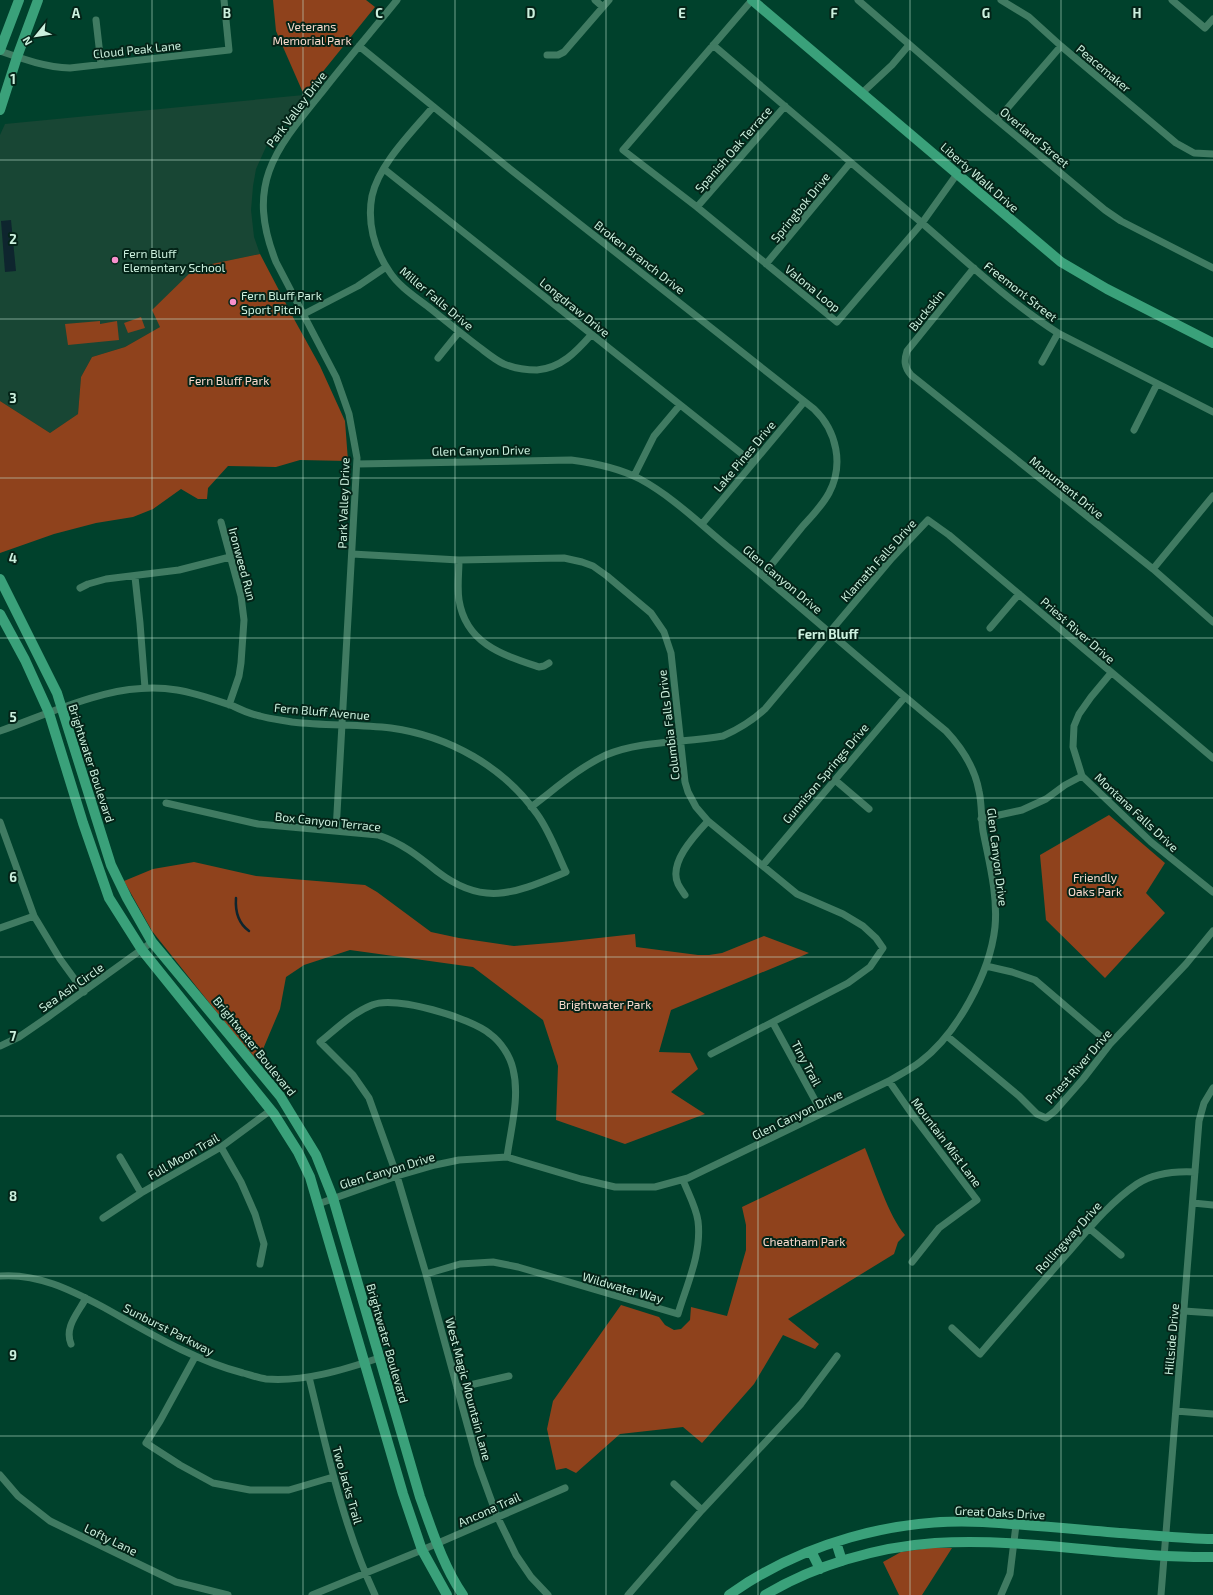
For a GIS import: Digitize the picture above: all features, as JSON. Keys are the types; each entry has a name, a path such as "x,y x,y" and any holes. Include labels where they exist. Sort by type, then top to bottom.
{"street":[{"path":"0,50 19,0"},
{"path":"0,110 16,57 38,0"},
{"name":"Cloud Peak Lane","path":"0,50 37,64 58,68 229,50 224,0"},
{"name":"Park Valley Drive","path":"336,831 357,464 354,433 344,395 336,377 276,262 265,226 264,206 268,174 277,151 289,133 397,0"},
{"path":"594,0 604,7"},
{"path":"547,55 558,55 564,52 609,0"},
{"name":"Valona Loop","path":"752,0 622,150 697,207 837,322 922,223"},
{"name":"Liberty Walk Drive","path":"752,0 1061,262 1107,289 1213,343"},
{"name":"Overland Street","path":"858,0 866,3 909,45 1105,210 1121,220 1213,268"},
{"path":"1001,0 1029,17 1061,46"},
{"path":"1172,0 1205,28 1213,19"},
{"path":"96,20 101,64"},
{"path":"713,45 922,223 957,174"},
{"path":"862,93 892,65 909,45"},
{"name":"Broken Branch Drive","path":"359,46 433,107 818,413 825,422 831,432 837,454 834,483 825,499 812,516 763,575"},
{"name":"Peacemaker","path":"998,119 1061,46 1176,143 1194,153 1213,154"},
{"name":"Spanish Oak Terrace","path":"697,207 785,106"},
{"name":"Miller Falls Drive","path":"433,107 390,159 376,183 371,213 375,244 386,267 398,282 410,293 494,358 525,370 536,370 553,366 569,358 591,335"},
{"name":"Springbok Drive","path":"766,264 850,163"},
{"name":"Longdraw Drive","path":"384,169 752,462"},
{"name":"Freemont Street","path":"922,223 1025,311 1058,333 1213,412"},
{"path":"304,314 358,286 386,267"},
{"name":"Buckskin","path":"906,369 905,362 908,351 974,268"},
{"path":"438,358 459,332"},
{"path":"1042,362 1058,333"},
{"name":"Monument Drive","path":"906,369 911,375 1025,468 1153,569 1213,622"},
{"path":"1134,430 1158,384"},
{"name":"Lake Pines Drive","path":"702,524 752,462 804,402"},
{"path":"634,476 654,436 680,405"},
{"name":"Glen Canyon Drive","path":"318,1204 397,1176 459,1160 507,1157 581,1179 615,1187 655,1187 683,1180 708,1170 889,1081 920,1062 947,1036 971,997 986,966 995,926 994,891 981,819 979,791 971,768 962,750 946,731 664,493 634,476 597,464 570,460 357,464"},
{"path":"1153,569 1213,496"},
{"name":"Priest River Drive","path":"928,520 949,534 1213,758"},
{"name":"Klamath Falls Drive","path":"531,807 573,775 606,755 635,747 723,736 756,718 892,558 928,520"},
{"name":"Ironweed Run","path":"220,522 241,596 244,620 239,676 229,705"},
{"name":"Columbia Falls Drive","path":"352,554 459,560 564,558 592,566 607,576 651,613 664,632 671,653 686,787 696,807 708,821 797,894 843,914 863,926 876,938 883,948 870,967 848,983 774,1023 710,1054"},
{"path":"80,588 106,579 135,577 191,568 230,557"},
{"path":"459,560 459,601 466,620 479,639 492,649 539,667 549,663"},
{"path":"135,577 145,688"},
{"name":"Brightwater Boulevard","path":"0,579 57,693 111,865 127,898 152,942 280,1096 316,1156 333,1198 420,1497 437,1544 450,1573 463,1595"},
{"path":"990,628 1019,594"},
{"path":"0,614 25,660 49,713 83,823 104,885 110,898 142,950 272,1110 298,1152 310,1177 403,1494 422,1550 448,1595"},
{"name":"Montana Falls Drive","path":"1111,673 1080,714 1074,726 1074,747 1082,776 1151,842 1213,892"},
{"name":"Fern Bluff Avenue","path":"0,731 62,708 106,694 145,688 178,690 260,716 294,722 392,728 430,737 453,746 476,758 503,777 531,807 547,830 566,872"},
{"name":"Gunnison Springs Drive","path":"763,865 904,697"},
{"path":"981,819 1022,810 1046,799 1065,785 1082,776"},
{"path":"835,780 869,809"},
{"name":"Box Canyon Terrace","path":"166,802 258,824 372,834 408,848 457,885 482,893 494,894 514,892 526,889 566,872"},
{"path":"685,895 678,884 676,872 678,864 691,840 708,821"},
{"path":"0,822 34,916 60,959 84,992"},
{"path":"0,928 34,916"},
{"name":"Priest River Drive","path":"947,1036 1019,1096 1037,1114 1046,1118 1055,1111 1083,1079 1110,1044 1186,964 1213,931"},
{"name":"Sea Ash Circle","path":"0,1046 19,1037 152,942"},
{"path":"986,966 1012,972 1035,980 1110,1044"},
{"name":"West Magic Mountain Lane","path":"507,1157 516,1088 513,1068 506,1051 490,1034 469,1021 415,1005 393,1002 373,1004 357,1012 320,1042 353,1074 369,1098 397,1176 426,1274 478,1464 497,1516 516,1555 531,1577 548,1595"},
{"name":"Tiny Trail","path":"774,1023 822,1113"},
{"name":"Mountain Mist Lane","path":"889,1081 914,1117 977,1200 939,1228 912,1262"},
{"name":"Hillside Drive","path":"1161,1595 1199,1121 1204,1103 1213,1088"},
{"name":"Full Moon Trail","path":"103,1218 141,1193 221,1147 272,1110"},
{"path":"221,1147 241,1182 255,1214 264,1244 260,1264"},
{"path":"120,1157 141,1193"},
{"name":"Rollingway Drive","path":"952,1328 980,1354 1090,1228 1117,1201 1137,1184 1156,1176 1169,1173 1195,1172"},
{"name":"Wildwater Way","path":"426,1274 460,1264 493,1262 518,1267 678,1314 699,1247 698,1220 683,1180"},
{"path":"1193,1203 1213,1205"},
{"path":"1090,1228 1121,1255"},
{"name":"Sunburst Parkway","path":"0,1276 20,1276 56,1284 86,1298 195,1357 222,1368 266,1379 309,1377 379,1358"},
{"path":"71,1344 68,1337 68,1329 86,1298"},
{"path":"1184,1311 1213,1313"},
{"path":"628,1595 702,1510 801,1404 837,1356"},
{"path":"195,1357 146,1443 180,1466 213,1483 250,1490 289,1490 333,1478"},
{"path":"457,1388 509,1376"},
{"name":"Two Jacks Trail","path":"309,1377 333,1478 348,1526 374,1595"},
{"path":"1176,1411 1213,1414"},
{"name":"Lofty Lane","path":"0,1475 18,1496 50,1521 176,1582 228,1595"},
{"path":"674,1484 702,1510"},
{"name":"Ancona Trail","path":"422,1550 497,1516 565,1488"},
{"name":"Great Oaks Drive","path":"729,1595 764,1573 812,1551 836,1542 868,1533 938,1523 982,1522 1166,1537 1213,1539"},
{"path":"1001,1595 1010,1574 1016,1525"},
{"path":"836,1542 842,1561"},
{"path":"765,1595 785,1584 842,1561 902,1547 934,1543 967,1542 1013,1544 1164,1556 1213,1557"},
{"path":"312,1595 422,1550"},
{"path":"812,1551 820,1569"}],"shaded area":[{"name":"Fern Bluff Elementary School","path":"304,95 270,138 256,169 251,210 254,237 260,254 202,266 160,327 125,347 92,357 81,377 78,414 50,433 0,401 0,135 5,124"}],"green space":[{"name":"Veterans Memorial Park","path":"273,0 366,0 375,7 304,95 276,31"},
{"name":"Fern Bluff Park","path":"260,254 320,366 345,421 348,461 300,460 276,467 228,466 208,488 207,499 198,499 181,489 153,509 133,517 96,523 54,534 0,553 0,401 50,433 78,414 81,377 92,357 125,347 160,327 152,310 193,270 202,266"},
{"path":"141,317 145,328 128,333 124,323"},
{"path":"100,321 100,324 117,321 119,340 68,345 65,324"},
{"name":"Friendly Oaks Park","path":"1109,815 1165,863 1146,893 1165,913 1105,978 1046,920 1040,855"},
{"name":"Brightwater Park","path":"194,862 256,876 365,885 377,892 431,932 459,938 514,946 635,934 636,947 709,955 722,953 764,936 809,953 671,1010 659,1052 690,1053 698,1069 671,1092 705,1114 625,1144 556,1120 558,1066 543,1020 473,967 350,950 304,965 286,977 280,1009 258,1061 231,1030 152,931 124,881 153,869"},
{"name":"Cheatham Park","path":"865,1148 893,1217 905,1235 898,1242 894,1254 788,1319 819,1344 815,1349 783,1335 754,1384 702,1443 683,1427 620,1434 576,1473 566,1468 556,1470 547,1429 553,1401 621,1305 659,1317 665,1325 674,1330 681,1329 690,1320 691,1307 727,1316 746,1250 746,1225 742,1207"},
{"path":"929,1548 952,1548 922,1595 899,1595 883,1562 901,1552"}],"water":[{"path":"11,220 16,271 5,272 1,221"}],"waterway":[{"path":"236,898 238,917 245,928 249,931"}],"place":[{"name":"Fern Bluff Elementary School","path":"115,260"},
{"name":"Fern Bluff Park Sport Pitch","path":"233,302"}],"district":[{"name":"Fern Bluff","path":"828,634"}]}
